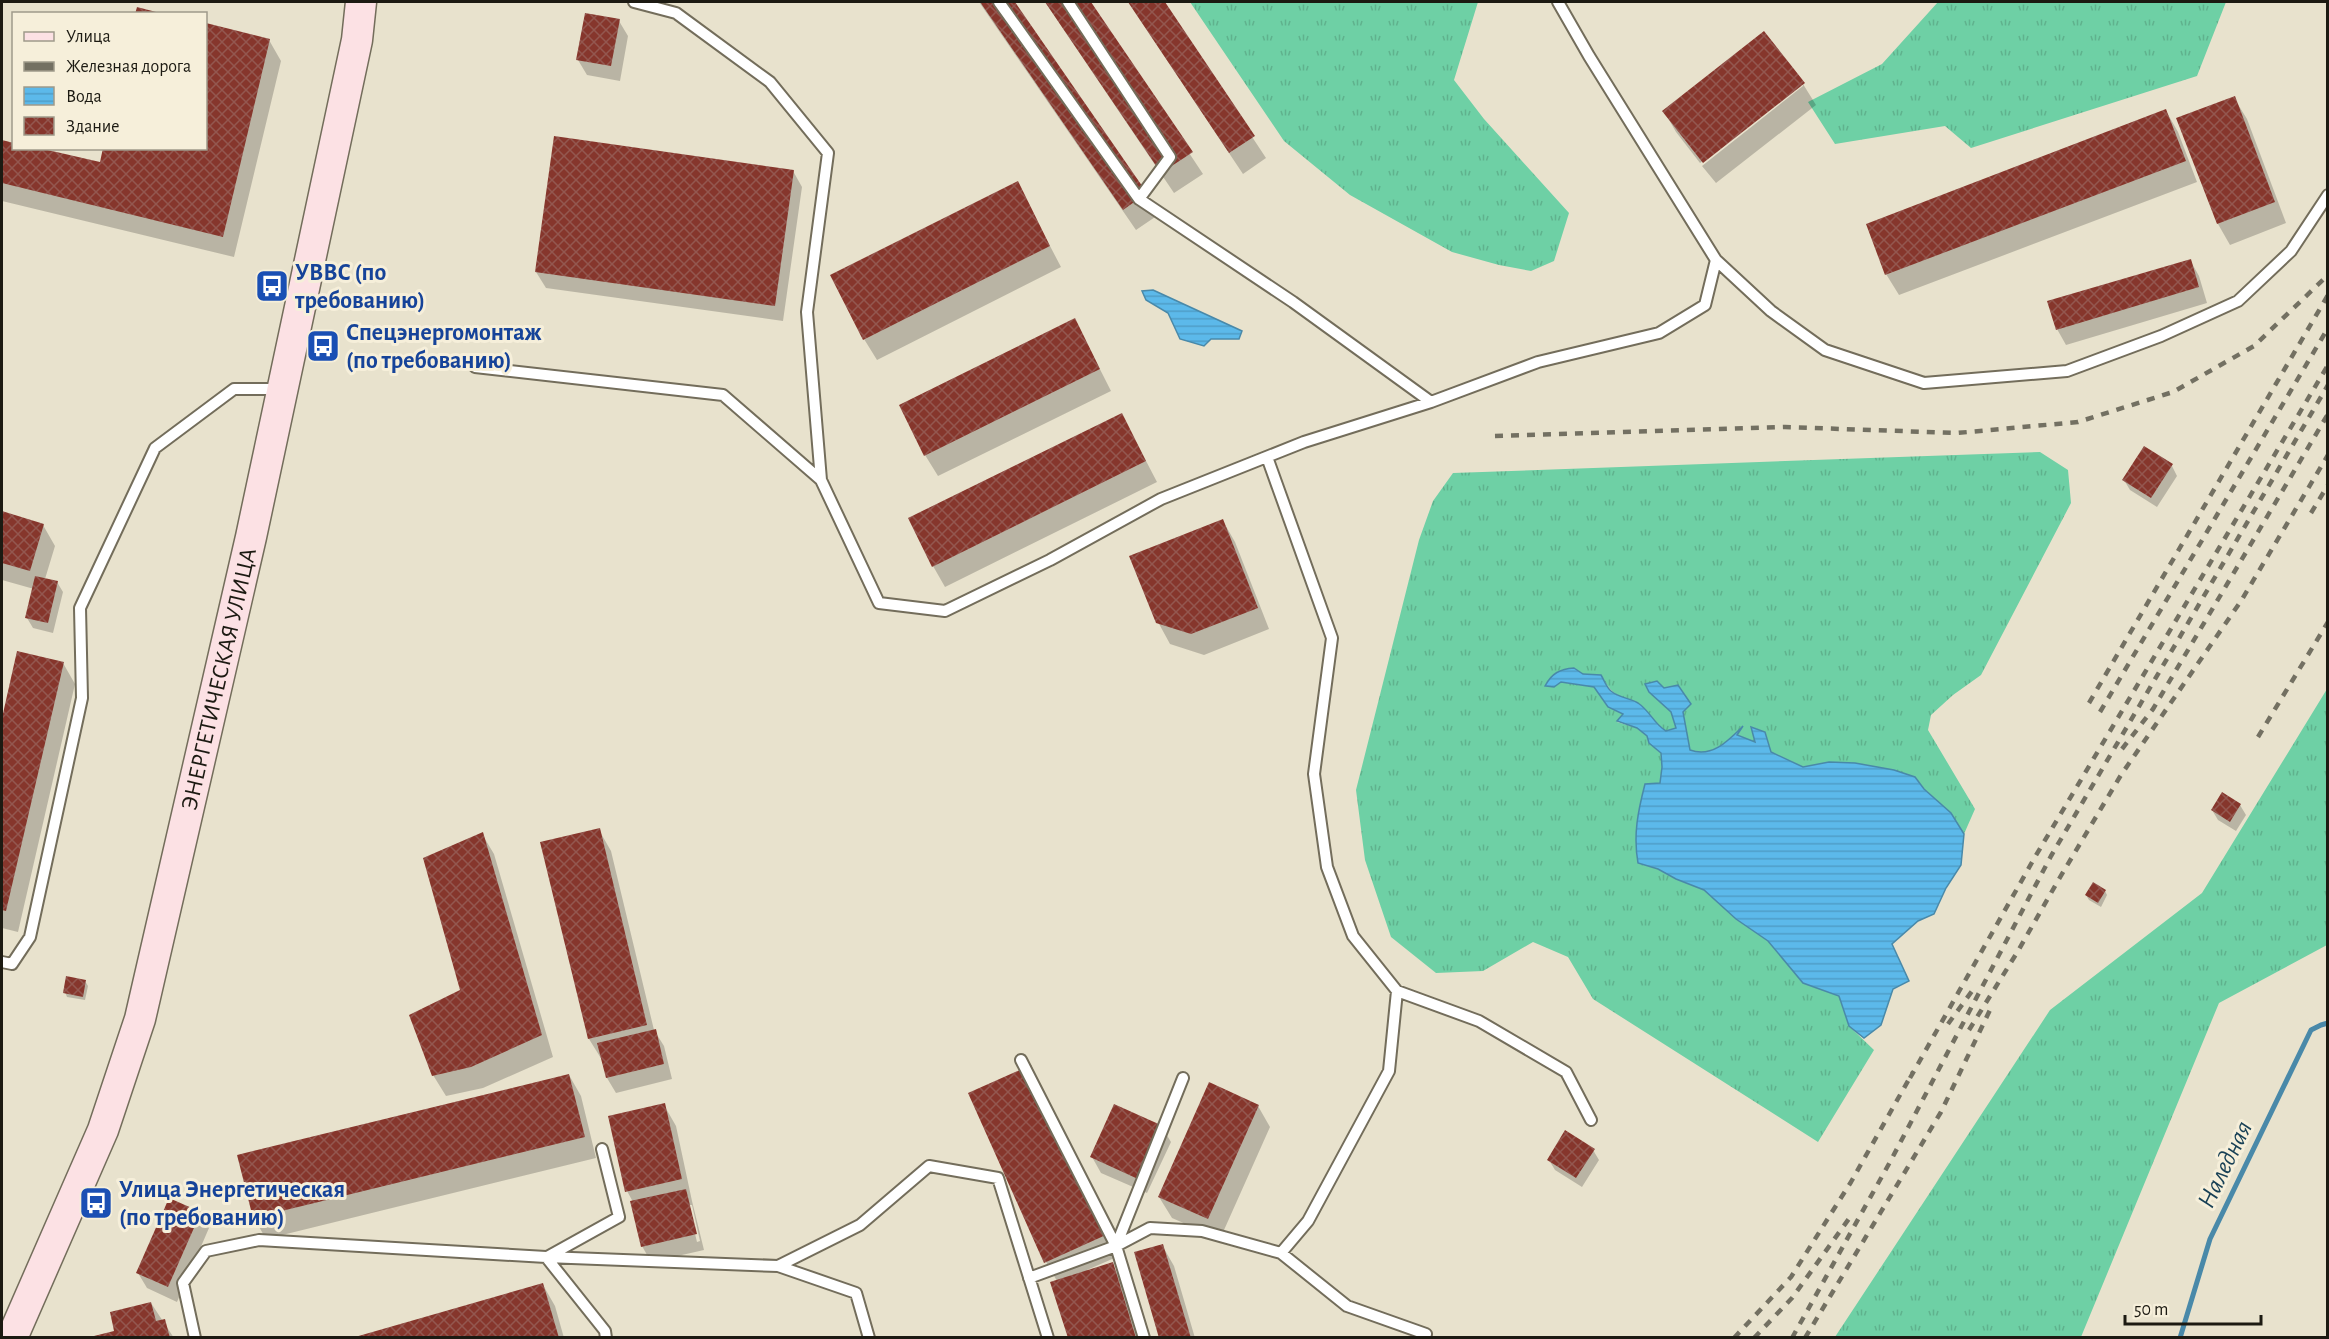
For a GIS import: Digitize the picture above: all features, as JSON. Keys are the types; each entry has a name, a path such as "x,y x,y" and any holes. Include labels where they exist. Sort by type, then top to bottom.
{"street":[{"name":"ЭНЕРГЕТИЧЕСКАЯ УЛИЦА","path":"12,1338 104,1130 140,1019 251,537 357,40 361,2"}],"lane":[{"path":"634,2 676,13 770,82 828,153 807,312 821,480 879,603 945,612 1050,560 1161,499 1304,442 1431,402 1538,362 1659,333 1705,305 1716,260"},
{"path":"999,2 1139,199 1293,302 1431,402"},
{"path":"1068,2 1170,157 1139,199"},
{"path":"1558,2 1716,260 1771,311 1825,350 1924,383 2067,371 2162,336 2238,301 2291,251 2328,195"},
{"path":"475,367 723,395 821,480"},
{"path":"2,962 12,964 30,937 33,925 82,698 80,608 155,448 234,389 283,389"},
{"path":"1267,457 1332,638 1314,774 1327,867 1353,936 1397,991 1479,1021 1566,1072 1591,1120"},
{"path":"1281,1253 1308,1221 1389,1071 1397,991"},
{"path":"1021,1060 1116,1246 1144,1338"},
{"path":"1116,1246 1183,1078"},
{"path":"546,1257 619,1217 602,1149"},
{"path":"778,1266 860,1225 929,1166 998,1178 1048,1338"},
{"path":"1029,1278 1116,1246 1150,1228 1202,1231 1281,1253 1347,1306 1426,1334"},
{"path":"195,1338 183,1283 206,1251 259,1239 546,1257 778,1266 856,1293 869,1338"},
{"path":"546,1257 605,1331 606,1338"}],"green space":[{"path":"1190,2 1478,2 1454,80 1484,119 1569,213 1554,261 1531,271 1452,252 1350,195 1284,141"},
{"path":"1938,2 2226,2 2197,76 1971,148 1945,126 1835,144 1808,102 1882,64"},
{"path":"2040,452 2068,470 2071,503 1981,675 1953,695 1931,715 1928,730 1975,809 1964,834 1948,811 1924,789 1915,777 1894,770 1855,763 1829,762 1803,767 1771,752 1765,732 1752,727 1755,742 1737,735 1740,730 1710,751 1689,750 1683,712 1649,692 1671,712 1676,728 1666,731 1638,703 1624,699 1613,692 1601,675 1583,674 1574,668 1560,682 1594,687 1608,707 1624,714 1617,722 1637,728 1661,753 1660,783 1645,784 1640,804 1636,833 1638,863 1658,869 1704,890 1736,919 1768,941 1803,983 1839,996 1849,1026 1874,1050 1818,1142 1593,999 1568,957 1533,942 1483,971 1436,973 1391,937 1365,860 1356,790 1419,540 1433,501 1453,473"},
{"path":"2327,689 2327,945 2219,1003 2081,1337 1835,1337 2050,1010 2202,893"}],"water":[{"path":"1153,290 1242,331 1239,339 1211,339 1204,346 1180,339 1168,313 1146,300 1142,291"},
{"path":"1574,668 1583,674 1601,675 1611,691 1638,703 1666,731 1676,728 1671,712 1649,692 1645,684 1657,681 1664,688 1678,685 1691,704 1683,712 1690,750 1705,752 1719,747 1743,726 1737,735 1755,742 1751,727 1765,732 1771,752 1803,767 1829,762 1855,763 1894,770 1915,777 1924,789 1951,813 1964,834 1961,865 1946,888 1934,914 1918,921 1892,944 1909,981 1893,989 1881,1025 1864,1038 1849,1026 1839,996 1803,983 1768,941 1736,919 1704,890 1658,869 1638,863 1636,833 1640,804 1645,784 1660,783 1661,753 1637,728 1617,721 1623,714 1608,707 1594,687 1561,682 1554,687 1545,686 1557,672"}],"building":[{"path":"980,2 1015,2 1147,193 1123,210"},
{"path":"1045,2 1091,2 1193,152 1161,173"},
{"path":"1128,2 1165,2 1255,136 1229,153"},
{"path":"137,7 156,12 136,12"},
{"path":"585,13 620,19 611,66 576,60"},
{"path":"207,23 270,39 223,237 2,183 2,140 12,142 12,150 48,150 100,162 103,150 207,150"},
{"path":"1764,31 1805,83 1703,163 1662,111"},
{"path":"2235,96 2275,202 2217,224 2176,118"},
{"path":"2166,109 2186,161 1885,275 1866,224"},
{"path":"554,136 794,170 775,306 535,272"},
{"path":"1018,181 1050,246 863,340 830,275"},
{"path":"2191,259 2199,287 2056,330 2047,301"},
{"path":"1075,318 1100,369 924,456 899,405"},
{"path":"318,338 330,340 327,354 315,352"},
{"path":"1122,413 1146,461 932,567 908,518"},
{"path":"2144,446 2173,464 2151,498 2122,480"},
{"path":"2,511 44,524 30,571 2,563"},
{"path":"1223,519 1258,608 1191,634 1156,623 1129,556"},
{"path":"35,576 58,581 48,623 25,618"},
{"path":"17,651 64,662 6,911 2,910 2,718"},
{"path":"2222,792 2241,804 2230,822 2211,810"},
{"path":"600,828 647,1025 588,1039 540,842"},
{"path":"483,832 542,1035 471,1067 432,1076 409,1015 460,990 423,858"},
{"path":"2093,882 2106,890 2098,903 2085,895"},
{"path":"66,976 86,980 83,997 63,993"},
{"path":"656,1029 664,1064 606,1078 597,1043"},
{"path":"1031,1065 1108,1234 1044,1263 968,1093"},
{"path":"569,1074 585,1137 253,1218 237,1155"},
{"path":"1209,1082 1259,1105 1208,1219 1158,1197"},
{"path":"665,1103 682,1179 625,1192 608,1116"},
{"path":"1114,1104 1163,1126 1138,1179 1090,1157"},
{"path":"1565,1130 1595,1149 1576,1178 1547,1160"},
{"path":"686,1189 697,1234 641,1247 630,1201"},
{"path":"94,1193 105,1197 99,1213 87,1208"},
{"path":"169,1198 201,1212 168,1287 136,1273"},
{"path":"1163,1244 1191,1338 1159,1338 1134,1252"},
{"path":"1113,1262 1136,1338 1068,1338 1050,1282"},
{"path":"543,1283 559,1338 355,1338 355,1337"},
{"path":"151,1302 156,1321 165,1319 170,1338 94,1338 94,1336 114,1331 110,1312"}],"waterway":[{"name":"Наледная","path":"2180,1338 2210,1239 2311,1030 2328,1023"}],"railway":[{"path":"1495,436 1785,427 1957,433 2078,422 2173,392 2254,346 2328,275"},
{"path":"2089,703 2328,295"},
{"path":"2100,712 2328,328"},
{"path":"1910,1078 2035,857 2328,365"},
{"path":"1792,1338 1890,1162 2051,856 2328,385"},
{"path":"2122,749 2153,709 2328,414"},
{"path":"1969,1030 2121,775 2241,601 2328,455"},
{"path":"2311,513 2328,485"},
{"path":"2258,737 2328,622"},
{"path":"1948,1024 1975,987"},
{"path":"1805,1338 1941,1112 1990,1010"},
{"path":"1734,1338 1791,1277 1851,1182 1913,1072"},
{"path":"1754,1338 1792,1298 1853,1213"}],"place":[{"name":"УВВС (по требованию)","path":"272,286"},
{"name":"Спецэнергомонтаж (по требованию)","path":"323,346"},
{"name":"Улица Энергетическая (по требованию)","path":"96,1203"}]}
